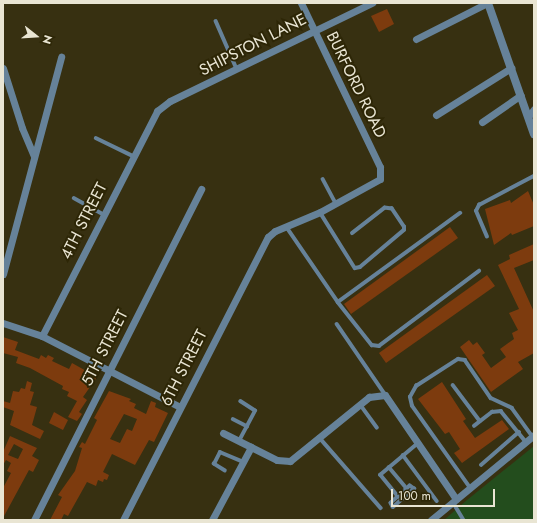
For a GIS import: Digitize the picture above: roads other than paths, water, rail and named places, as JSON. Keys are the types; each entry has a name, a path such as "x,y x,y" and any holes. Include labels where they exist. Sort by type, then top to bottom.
{"street":[{"name":"BURFORD ROAD","path":"301,3 380,167 380,180 336,203"},
{"path":"416,39 488,3 534,134"},
{"name":"SHIPSTON LANE","path":"152,119 163,105 368,4"},
{"path":"3,274 61,57"},
{"path":"3,68 22,128 34,156"},
{"path":"436,115 511,68"},
{"path":"482,122 521,95"},
{"path":"528,117 534,109"},
{"name":"4TH STREET","path":"42,336 152,119"},
{"name":"5TH STREET","path":"34,520 201,190"},
{"path":"286,226 320,212 336,203"},
{"name":"6TH STREET","path":"123,520 263,246 275,231 286,226"},
{"path":"3,323 42,336 180,407"},
{"path":"223,433 284,462 290,461 369,397 385,395 455,500"},
{"path":"431,520 533,436"},
{"path":"212,520 251,447"}],"lane":[{"path":"216,21 237,69"},
{"path":"96,138 133,156"},
{"path":"487,237 476,212 479,205 534,176"},
{"path":"323,179 336,203"},
{"path":"74,198 103,214"},
{"path":"320,212 355,268 366,262 404,230 404,227 392,209 385,208 353,233"},
{"path":"338,302 460,213"},
{"path":"286,226 338,302 372,345 379,346 479,271"},
{"path":"337,324 385,395"},
{"path":"470,488 412,406 410,397 416,386 458,359 465,360 491,398 512,408 533,436"},
{"path":"453,385 480,421"},
{"path":"239,441 255,411 241,402"},
{"path":"360,404 377,427"},
{"path":"474,426 492,412 501,411 526,442"},
{"path":"233,419 247,426"},
{"path":"481,465 519,432"},
{"path":"319,438 381,508"},
{"path":"398,498 380,475 418,443"},
{"path":"225,471 214,464 220,452 242,462"},
{"path":"403,456 437,501"},
{"path":"389,467 405,486"},
{"path":"410,486 414,489 393,507 391,503 398,498 410,486"},
{"path":"455,500 464,520"}]}
